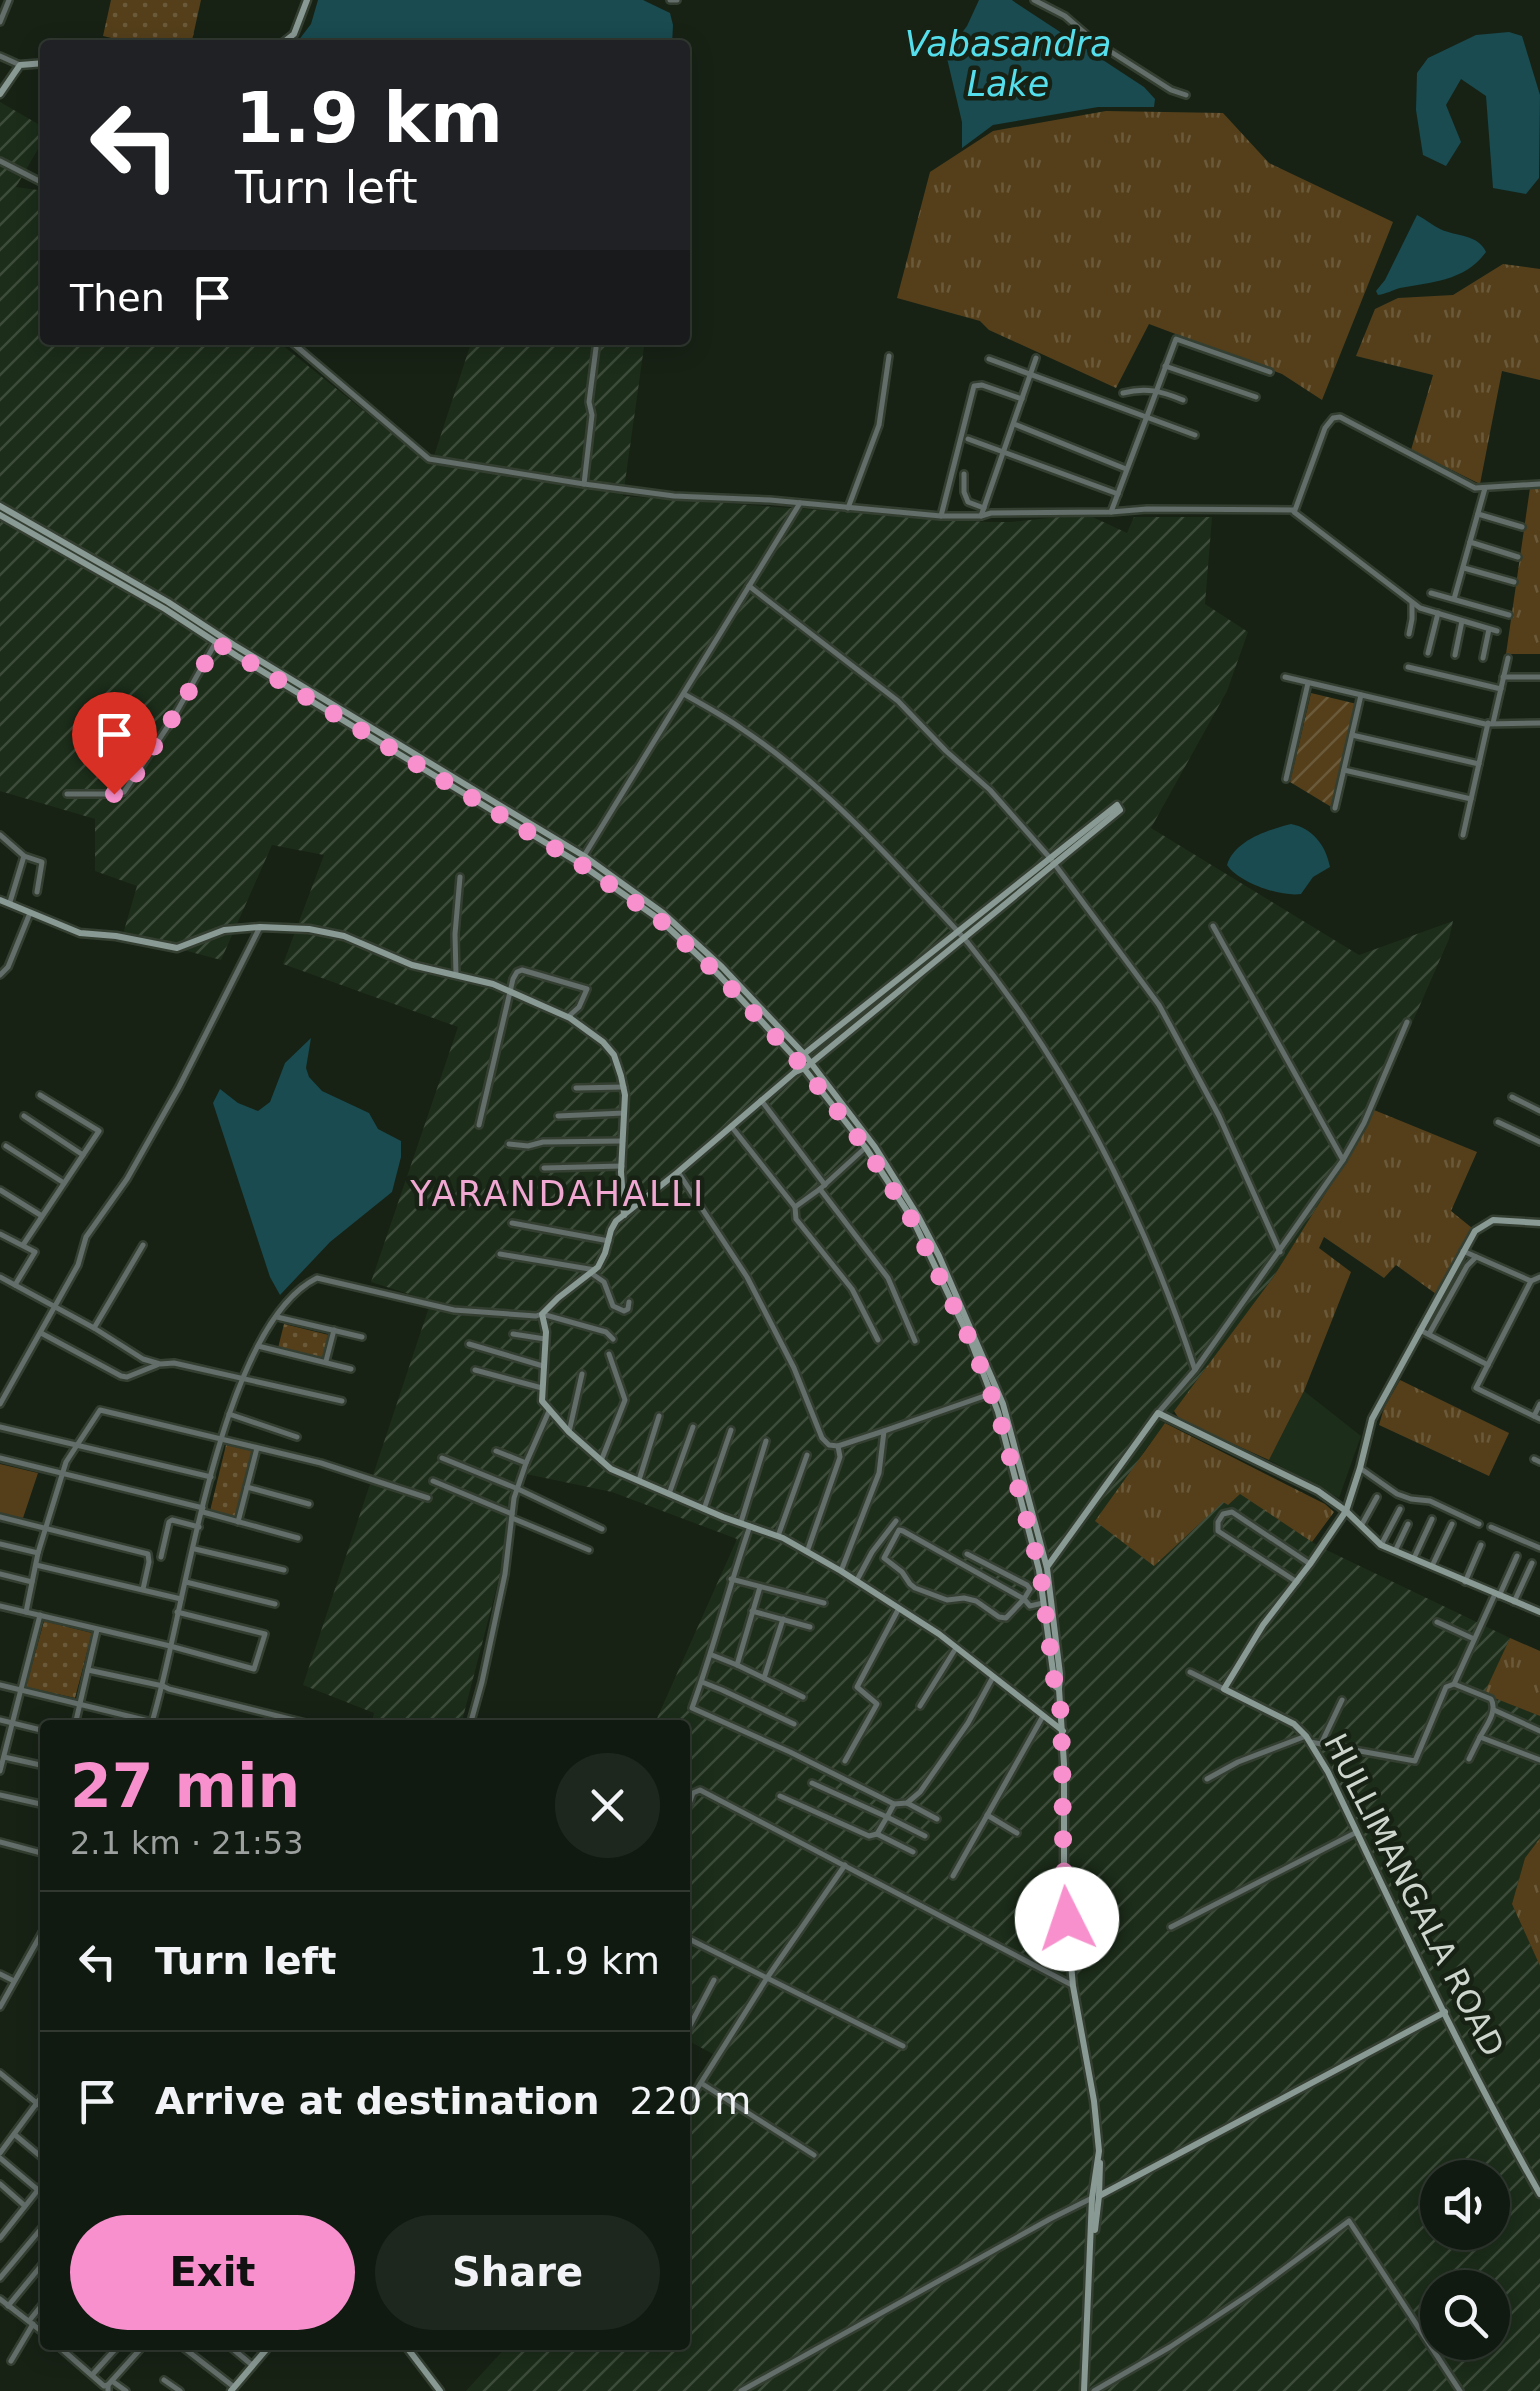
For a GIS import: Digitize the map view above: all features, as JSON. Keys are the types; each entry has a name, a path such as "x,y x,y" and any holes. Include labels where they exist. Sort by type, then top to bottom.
{"street":[{"path":"0,22 9,0"},
{"path":"286,40 294,34 307,0"},
{"path":"1034,0 1066,16 1094,40 1171,90 1186,95"},
{"path":"0,56 20,65 40,64"},
{"path":"0,94 20,65"},
{"path":"0,161 40,181"},
{"path":"1111,512 1176,339 1270,372"},
{"path":"296,345 429,460 674,496 770,500 941,516 1147,509 1293,510 1420,608 1498,631"},
{"path":"584,484 596,348"},
{"path":"848,508 879,426 889,356"},
{"path":"983,512 1036,358"},
{"path":"988,359 1195,435"},
{"path":"1165,366 1256,397"},
{"path":"941,516 974,386 982,384 1022,399"},
{"path":"1122,393 1156,390 1183,400"},
{"path":"1293,510 1326,428 1333,418 1340,417 1474,488 1540,484"},
{"path":"1014,424 1126,470"},
{"path":"968,439 1118,494"},
{"path":"964,474 968,502 983,512"},
{"path":"1454,600 1485,488"},
{"path":"582,860 800,503"},
{"path":"0,506 168,602 582,860 659,919 805,1062 876,1147 918,1216 1003,1404 1043,1569 1060,1674 1064,1885 1073,1986 1094,2102 1098,2150 1084,2391"},
{"path":"1478,514 1522,526"},
{"path":"0,515 165,609 582,860"},
{"path":"1470,542 1518,557"},
{"path":"1463,568 1514,582"},
{"path":"749,586 898,700 990,790 1052,861 1159,1005 1219,1116 1280,1252"},
{"path":"1431,593 1509,615"},
{"path":"1409,634 1412,600"},
{"path":"1428,654 1438,614"},
{"path":"1455,655 1462,621"},
{"path":"1483,658 1489,629"},
{"path":"67,794 124,792 172,720 216,642"},
{"path":"1462,835 1508,658"},
{"path":"1408,666 1501,689"},
{"path":"1504,677 1540,676"},
{"path":"1285,678 1490,724 1540,723"},
{"path":"1286,778 1308,682"},
{"path":"684,694 743,729 808,781 873,839 961,935 1067,1082 1107,1155 1170,1296 1195,1370"},
{"path":"1335,808 1361,695"},
{"path":"1352,734 1479,764"},
{"path":"1344,770 1471,799"},
{"path":"153,1720 229,1414 258,1346 302,1285 317,1278 454,1310 542,1314 593,1271 606,1253 616,1221 1118,807"},
{"path":"0,835 24,856 42,862 37,892"},
{"path":"10,902 24,856"},
{"path":"456,976 460,876"},
{"path":"0,900 80,932 177,948 224,930 260,926 309,928 344,936 412,965 493,984 566,1017 603,1042 614,1055 624,1087 624,1215"},
{"path":"0,975 8,966 30,912"},
{"path":"0,1404 78,1265 86,1238 127,1178 179,1087 260,926"},
{"path":"1213,926 1343,1160"},
{"path":"479,1125 517,972 522,970 586,989 580,1007 566,1017"},
{"path":"1043,1569 1158,1413 1195,1370 1343,1160 1364,1123 1407,1022"},
{"path":"805,1062 912,1220 972,1344 998,1412 1043,1569 1044,1603 1055,1686 1059,1690"},
{"path":"576,1088 624,1087"},
{"path":"23,1245 99,1131 40,1094"},
{"path":"1512,1097 1540,1112"},
{"path":"761,1100 888,1278 916,1341"},
{"path":"558,1116 624,1113"},
{"path":"24,1116 83,1155"},
{"path":"1498,1122 1540,1142"},
{"path":"731,1126 852,1289 878,1340"},
{"path":"509,1144 622,1141"},
{"path":"6,1146 64,1183"},
{"path":"795,1208 866,1148"},
{"path":"544,1168 622,1166"},
{"path":"678,1172 747,1278 829,1446 884,1432 990,1394"},
{"path":"0,1190 42,1216"},
{"path":"1224,1689 1263,1626 1346,1512 1372,1419 1474,1231 1493,1220 1540,1223"},
{"path":"512,1223 610,1241"},
{"path":"0,1234 36,1252 15,1285"},
{"path":"94,1328 143,1244"},
{"path":"1464,1251 1532,1281"},
{"path":"500,1254 593,1271 604,1282 614,1306 624,1311 629,1302"},
{"path":"1429,1334 1476,1257"},
{"path":"1540,1277 1532,1281 1476,1388 1537,1417 1540,1404"},
{"path":"0,1278 143,1359 160,1364"},
{"path":"542,1314 542,1401 601,1461 638,1482 778,1536 842,1570 956,1648 1062,1732"},
{"path":"542,1314 606,1332 613,1339"},
{"path":"276,1316 362,1336"},
{"path":"326,1362 334,1330"},
{"path":"1420,1330 1488,1365"},
{"path":"41,1333 121,1376 174,1363 342,1401"},
{"path":"513,1334 545,1339"},
{"path":"470,1344 543,1366"},
{"path":"258,1346 351,1368"},
{"path":"601,1461 625,1400 609,1354"},
{"path":"474,1370 542,1388"},
{"path":"569,1432 582,1374"},
{"path":"26,1612 62,1473 100,1410 348,1471 428,1498"},
{"path":"471,1720 505,1574 518,1489 549,1411"},
{"path":"1158,1413 1318,1490 1381,1545 1540,1612"},
{"path":"229,1414 297,1437"},
{"path":"638,1482 659,1416"},
{"path":"0,1427 211,1477"},
{"path":"669,1494 693,1427"},
{"path":"704,1509 731,1430"},
{"path":"842,1570 879,1472 884,1432"},
{"path":"741,1522 766,1441"},
{"path":"807,1552 840,1457 838,1446"},
{"path":"238,1522 257,1448"},
{"path":"496,1451 526,1464"},
{"path":"778,1536 807,1455"},
{"path":"0,1458 298,1538"},
{"path":"442,1458 602,1529"},
{"path":"1360,1468 1397,1494 1430,1501 1480,1524"},
{"path":"433,1481 589,1550"},
{"path":"247,1487 309,1504"},
{"path":"1361,1526 1377,1497"},
{"path":"1381,1545 1400,1508"},
{"path":"1297,1582 1218,1531 1223,1514 1232,1512 1310,1564"},
{"path":"0,1517 148,1554 143,1590"},
{"path":"1414,1558 1432,1519"},
{"path":"857,1580 896,1521"},
{"path":"161,1558 169,1522 199,1527"},
{"path":"1395,1551 1408,1524"},
{"path":"1432,1566 1452,1524"},
{"path":"750,1526 692,1708 894,1804 907,1803 937,1819"},
{"path":"1490,1527 1540,1548"},
{"path":"967,1554 1030,1588 1024,1599 1006,1618 976,1601 947,1600 910,1584 884,1558 895,1533 903,1531 1024,1599 1030,1606 1044,1603"},
{"path":"0,1544 38,1554"},
{"path":"1466,1582 1481,1545"},
{"path":"194,1549 284,1570"},
{"path":"1454,1684 1517,1556"},
{"path":"1514,1602 1532,1563"},
{"path":"36,1565 181,1600"},
{"path":"0,1574 32,1582"},
{"path":"732,1579 824,1603"},
{"path":"185,1582 275,1604"},
{"path":"737,1665 760,1587"},
{"path":"0,1615 1,1606 254,1669 265,1634 177,1612"},
{"path":"845,1761 877,1704 857,1687 899,1608"},
{"path":"752,1610 810,1627"},
{"path":"0,1771 40,1615"},
{"path":"764,1678 783,1619"},
{"path":"1436,1622 1474,1639"},
{"path":"75,1720 97,1630"},
{"path":"920,1706 956,1648"},
{"path":"712,1655 803,1698"},
{"path":"88,1670 293,1720"},
{"name":"HULLIMANGALA ROAD","path":"1190,1672 1294,1724 1308,1739 1328,1772 1510,2142 1540,2194"},
{"path":"907,1803 920,1792 968,1722 993,1676"},
{"path":"702,1682 794,1724"},
{"path":"1206,1779 1238,1762 1308,1739 1415,1761 1446,1687 1454,1684 1494,1704 1469,1758"},
{"path":"0,1685 144,1720"},
{"path":"1321,1744 1342,1700"},
{"path":"1494,1710 1540,1731"},
{"path":"953,1876 1043,1716"},
{"path":"0,1720 40,1730"},
{"path":"1480,1737 1540,1760"},
{"path":"4,1757 40,1765"},
{"path":"812,1783 925,1836"},
{"path":"690,1801 693,1793 700,1790 1073,1986"},
{"path":"0,1795 40,1804"},
{"path":"780,1796 913,1852"},
{"path":"877,1834 894,1804"},
{"path":"988,1815 1017,1833"},
{"path":"1171,1927 1357,1832"},
{"path":"0,1842 40,1853"},
{"path":"690,2100 767,1978 845,1866"},
{"path":"0,2005 40,1936"},
{"path":"690,1940 902,2046"},
{"path":"0,1974 14,1981"},
{"path":"690,2026 714,1980"},
{"path":"742,2391 1050,2219 1445,2012"},
{"path":"0,2073 40,2106"},
{"path":"701,2083 814,2155"},
{"path":"38,2190 0,2156 40,2100"},
{"path":"14,2134 40,2156"},
{"path":"0,2184 25,2206"},
{"path":"0,2238 40,2187"},
{"path":"0,2219 9,2226"},
{"path":"1094,2391 1253,2292 1348,2221 1460,2391"},
{"path":"0,2278 40,2230"},
{"path":"8,2306 40,2267"},
{"path":"0,2299 40,2329"},
{"path":"11,2361 40,2309"},
{"path":"63,2350 104,2386 126,2391"},
{"path":"92,2375 114,2350"},
{"path":"109,2386 140,2350"},
{"path":"186,2350 233,2389 266,2350"},
{"path":"194,2356 198,2350"},
{"path":"234,2350 252,2365"},
{"path":"409,2350 440,2391"},
{"path":"164,2380 180,2391"}],"shaded area":[{"path":"0,102 40,125 40,146 16,187 40,190 40,345 282,345 431,465 470,345 644,345 623,496 987,522 1086,514 1127,533 1134,517 1212,517 1205,604 1248,632 1227,691 1151,828 1359,955 1453,921 1449,939 1366,1128 1274,1276 1143,1453 1240,1493 1318,1546 1510,1638 1485,1694 1540,1716 1540,1838 1525,1858 1512,1904 1540,1966 1540,2391 466,2391 503,2350 690,2350 690,2089 713,2054 690,2042 690,1720 656,1720 737,1539 612,1492 526,1474 462,1720 372,1720 374,1713 303,1685 431,1301 371,1282 458,1027 283,964 324,855 272,845 221,960 123,934 137,886 95,871 95,819 0,791"},
{"path":"1304,1391 1361,1436 1339,1498 1269,1460"}],"green space":[{"path":"111,0 201,0 192,40 120,40 103,36"},
{"path":"1106,111 1223,113 1269,163 1393,222 1322,400 1282,374 1149,324 1116,388 989,330 980,321 897,298 930,172 993,131"},
{"path":"1503,264 1540,269 1540,380 1502,371 1480,484 1411,450 1433,375 1356,356 1375,309 1398,298 1453,295"},
{"path":"1530,488 1540,488 1540,654 1506,654"},
{"path":"1311,693 1357,704 1333,808 1290,782"},
{"path":"1374,1110 1477,1152 1451,1211 1472,1228 1436,1294 1396,1265 1384,1278 1324,1237 1319,1248 1351,1272 1304,1391 1269,1460 1180,1420 1174,1411 1274,1276"},
{"path":"284,1324 329,1335 323,1359 278,1348"},
{"path":"1400,1380 1509,1433 1489,1476 1379,1425"},
{"path":"1165,1423 1334,1512 1312,1542 1240,1494 1228,1505 1223,1502 1154,1566 1095,1521"},
{"path":"226,1445 252,1451 236,1517 210,1511"},
{"path":"0,1464 38,1473 23,1518 0,1513"},
{"path":"44,1621 92,1633 75,1698 26,1687"},
{"path":"1510,1638 1540,1651 1540,1716 1484,1694"},
{"path":"1540,1838 1540,1966 1512,1904 1525,1858"}],"water":[{"path":"318,0 643,0 670,13 673,25 672,40 299,40 311,24"},
{"name":"Vabasandra Lake","path":"979,0 1012,0 1144,87 1155,99 1154,107 1098,107 993,125 962,148 962,122 946,54 967,26"},
{"path":"1509,32 1522,36 1540,95 1539,178 1526,194 1493,188 1486,96 1461,79 1446,105 1461,142 1446,166 1423,155 1416,110 1417,73 1428,58 1476,35"},
{"path":"1417,215 1440,229 1472,239 1486,252 1458,275 1378,295 1376,291"},
{"path":"1291,824 1317,839 1330,867 1313,877 1301,894 1261,887 1241,878 1227,865 1245,843"},
{"path":"311,1038 306,1068 309,1077 322,1091 369,1113 378,1129 401,1141 401,1157 392,1192 330,1242 280,1295 270,1277 213,1103 220,1089 238,1103 258,1111 270,1102 285,1063"}],"district":[{"name":"YARANDAHALLI","path":"558,1194"}],"route":[{"path":"114,794 124,792 172,720 216,642 579,863 659,919 719,975 799,1062 866,1148 912,1220 972,1344 998,1412 1040,1570 1055,1686 1059,1690 1067,1919"}]}
